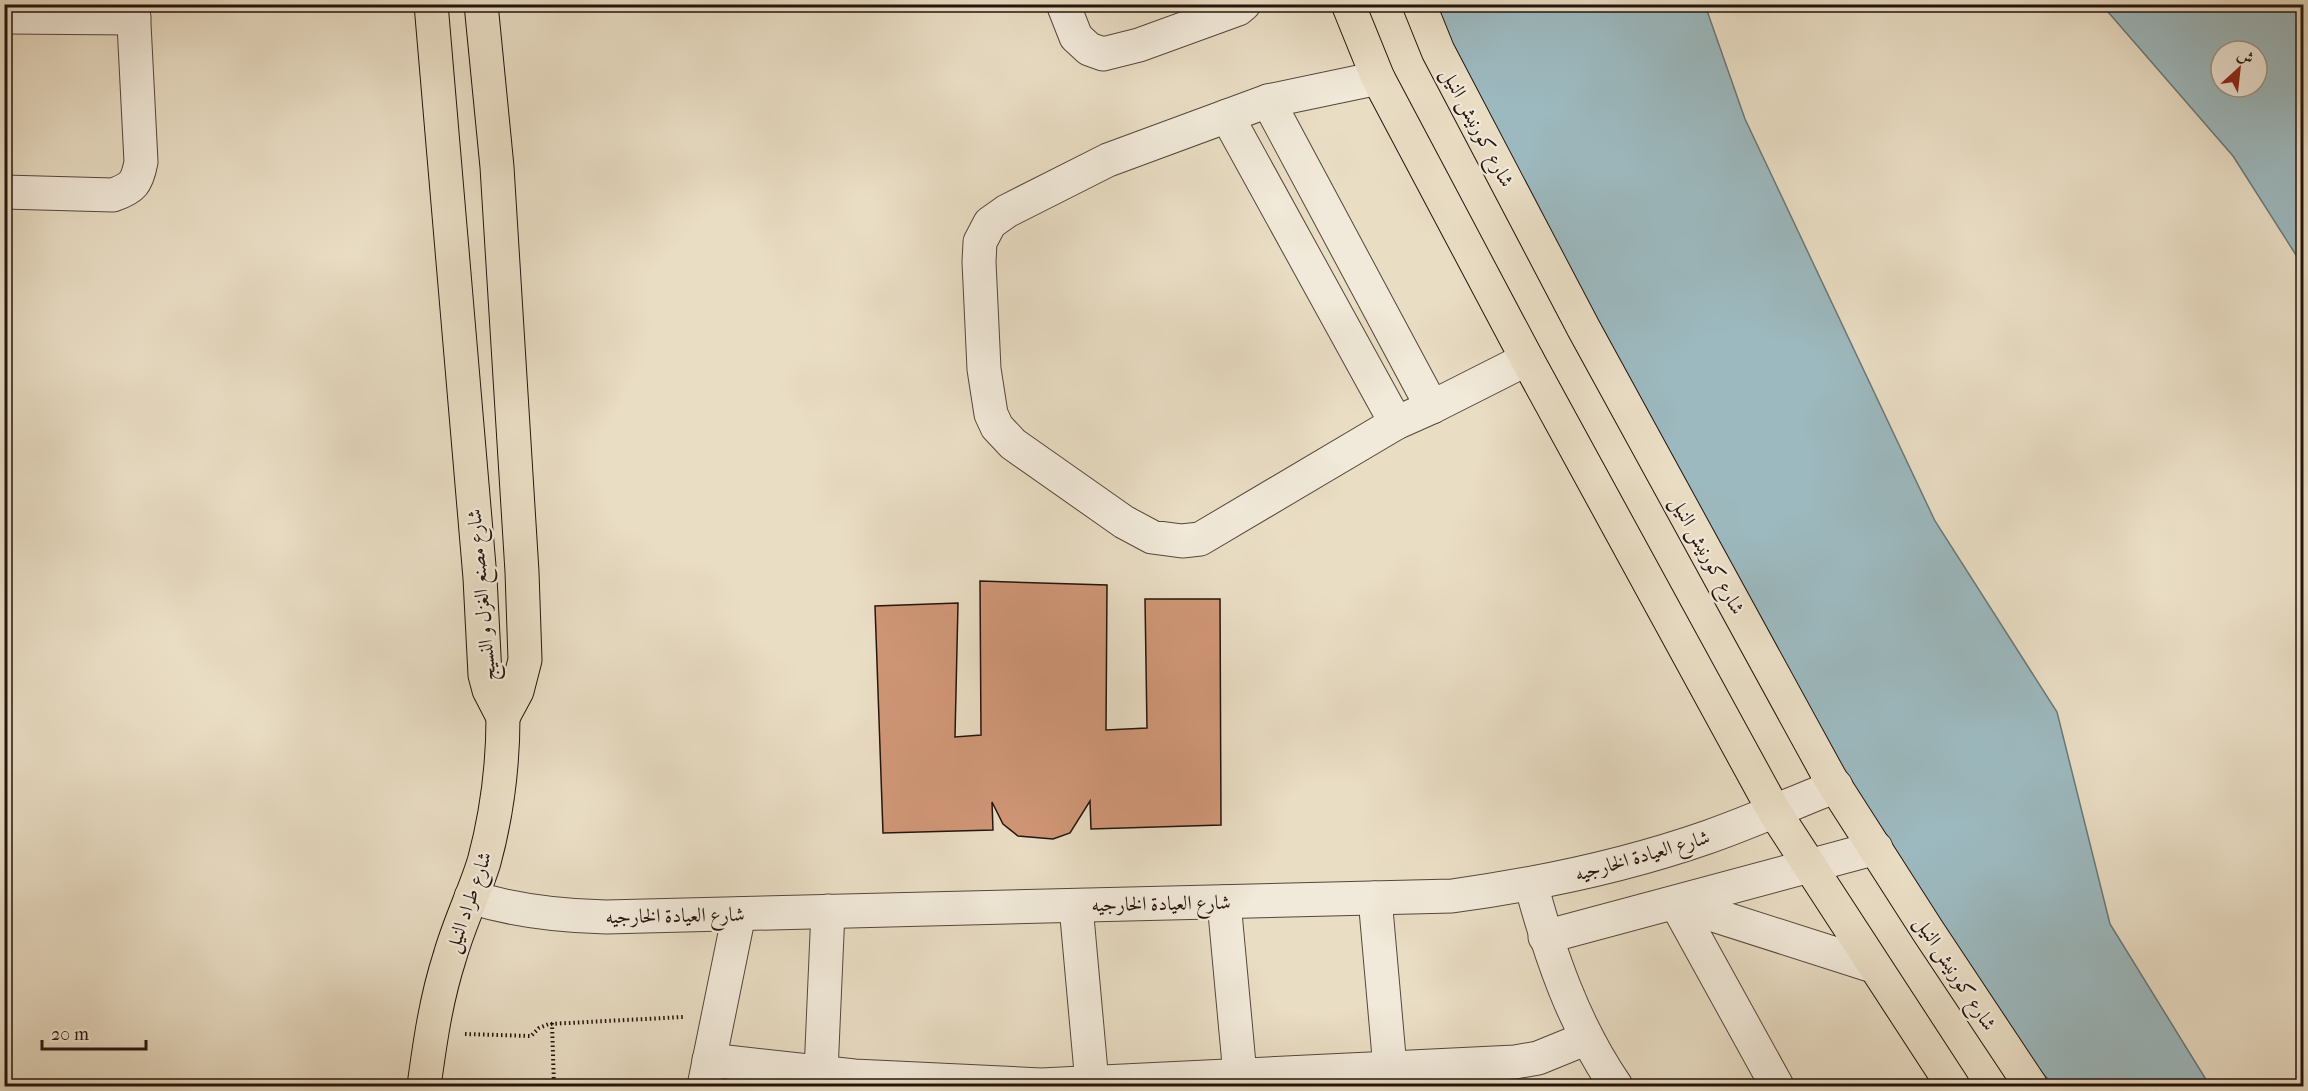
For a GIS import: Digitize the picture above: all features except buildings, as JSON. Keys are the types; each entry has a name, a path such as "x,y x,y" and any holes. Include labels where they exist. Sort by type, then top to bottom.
{"main road":[{"name":"شارع مصنع الغزل و النسيج","path":"431,4 479,567 485,675 489,690 503,717"},
{"name":"شارع مصنع الغزل و النسيج","path":"482,4 497,167 522,572 525,660 518,692 503,717"},
{"path":"1348,4 1378,78 1527,359 1774,811 1953,1086"},
{"name":"شارع كورنيش النيل","path":"1419,4 1438,51 1584,328 1836,786 1928,931 2031,1086"},
{"path":"446,172 497,167"},
{"name":"شارع طراد النيل","path":"424,1086 431,1033 450,956 483,864 498,797 503,757 503,717"}],"street":[{"path":"1063,4 1077,37 1089,49 1103,54 1139,45 1238,9 1244,4"},
{"path":"4,17 133,11 141,162 138,176 129,189 113,195 4,192"},
{"path":"1378,78 1268,101 1108,160 1007,211 990,223 980,242 979,262 984,369 991,414 997,427 1013,444 1124,522 1152,537 1182,542 1200,539 1396,423 1527,359"},
{"path":"1268,101 1432,407"},
{"path":"1227,116 1396,423"},
{"name":"شارع العيادة الخارجيه","path":"471,897 539,913 573,916 1452,896 1532,884 1639,858 1707,837 1836,786"},
{"path":"1545,936 1876,848"},
{"path":"1532,884 1545,936 1564,988 1587,1038 1616,1086"},
{"path":"1375,898 1390,1068"},
{"path":"1224,902 1240,1075"},
{"path":"1676,903 1873,966"},
{"path":"1676,903 1777,1086"},
{"path":"1076,906 1092,1083"},
{"path":"821,1072 828,911"},
{"path":"739,914 706,1073 821,1072 854,1081 1005,1085 1159,1083 1240,1075 1310,1079 1390,1068 1460,1076 1538,1058 1587,1038"}],"path":[{"path":"431,1033 531,1036 542,1026 552,1023 718,1016"},
{"path":"552,1023 554,1086"}],"water":[{"path":"1431,5 1705,5 1745,119 1935,521 2057,712 2110,924 2210,1086 2055,1086 1995,1026 1733,585"},
{"path":"2102,5 2303,5 2303,266 2233,156"}]}
